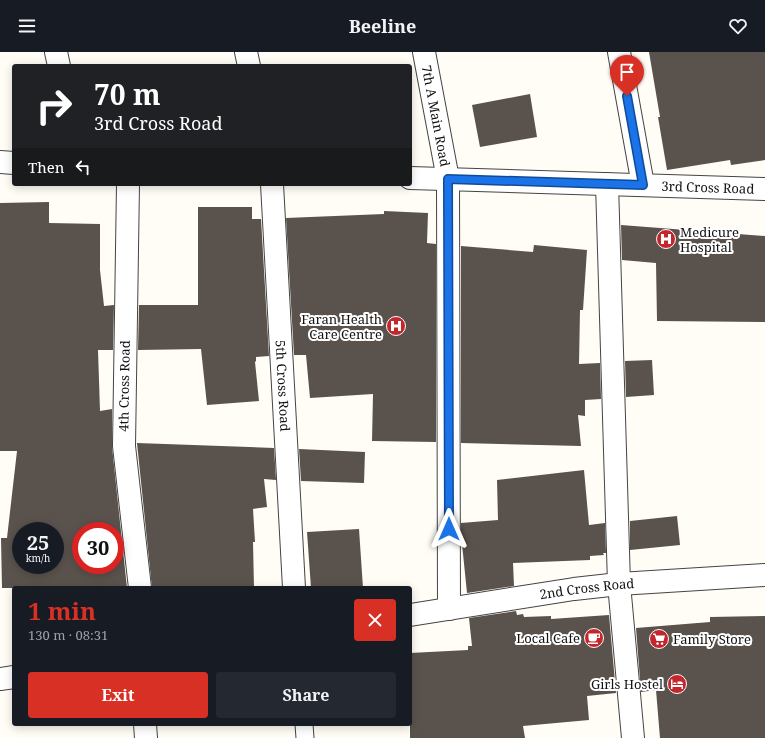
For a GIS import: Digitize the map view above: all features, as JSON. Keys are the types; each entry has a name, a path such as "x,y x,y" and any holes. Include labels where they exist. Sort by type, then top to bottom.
{"street":[{"path":"56,52 59,64"},
{"path":"246,52 249,64"},
{"name":"7th A Main Road","path":"424,52 448,179 449,609"},
{"path":"619,52 643,185"},
{"path":"0,162 12,163"},
{"name":"3rd Cross Road","path":"412,178 765,189"},
{"path":"607,184 619,584 634,738"},
{"name":"4th Cross Road","path":"128,186 124,446 140,586"},
{"name":"5th Cross Road","path":"272,186 294,586"},
{"name":"2nd Cross Road","path":"412,615 574,589 619,584 765,575"},
{"path":"0,680 12,677"},
{"path":"145,726 146,738"}],"lane":[{"path":"304,726 305,738"}],"building":[{"path":"649,52 765,52 765,160 731,165 730,160 667,170"},
{"path":"530,94 537,137 480,147 472,105"},
{"path":"49,202 49,223 100,224 100,270 104,306 114,305 113,350 98,350 100,411 112,409 112,447 120,522 72,522 72,574 124,574 124,560 127,586 12,586 12,588 2,588 1,538 7,538 17,451 0,451 0,203"},
{"path":"198,207 252,207 252,219 261,219 269,356 256,357 255,362 259,401 207,405 201,349 138,350 139,305 198,305"},
{"path":"384,211 428,213 427,243 436,244 436,442 372,441 373,394 310,398 306,355 294,355 286,218 384,214"},
{"path":"621,225 765,236 765,322 657,321 656,263 622,260"},
{"path":"534,245 587,250 583,310 580,310 579,364 600,363 601,399 585,400 585,416 578,415 581,446 461,443 461,246 533,252"},
{"path":"652,360 654,395 626,397 625,361"},
{"path":"137,443 274,448 276,480 264,479 267,507 253,509 255,542 253,542 254,586 152,586"},
{"path":"299,449 365,452 364,483 301,481"},
{"path":"584,470 589,525 605,523 606,553 603,553 604,555 590,556 590,560 513,563 514,586 467,593 461,523 498,520 497,480"},
{"path":"677,516 680,545 630,550 630,521"},
{"path":"359,529 363,586 311,586 307,532"},
{"path":"516,611 517,615 523,614 524,617 551,616 551,619 609,615 616,693 587,696 589,720 523,726 525,738 410,738 410,726 412,726 412,653 468,650 468,646 472,646 469,618"},
{"path":"765,616 765,738 660,738 656,690 641,692 636,628 710,622 710,617"}],"place":[{"name":"Medicure Hospital","path":"666,239"},
{"name":"Faran Health Care Centre","path":"396,326"},
{"name":"Local Cafe","path":"594,638"},
{"name":"Family Store","path":"659,639"},
{"name":"Girls Hostel","path":"677,684"}],"route":[{"path":"449,529 448,179 643,185 627,96"}]}
